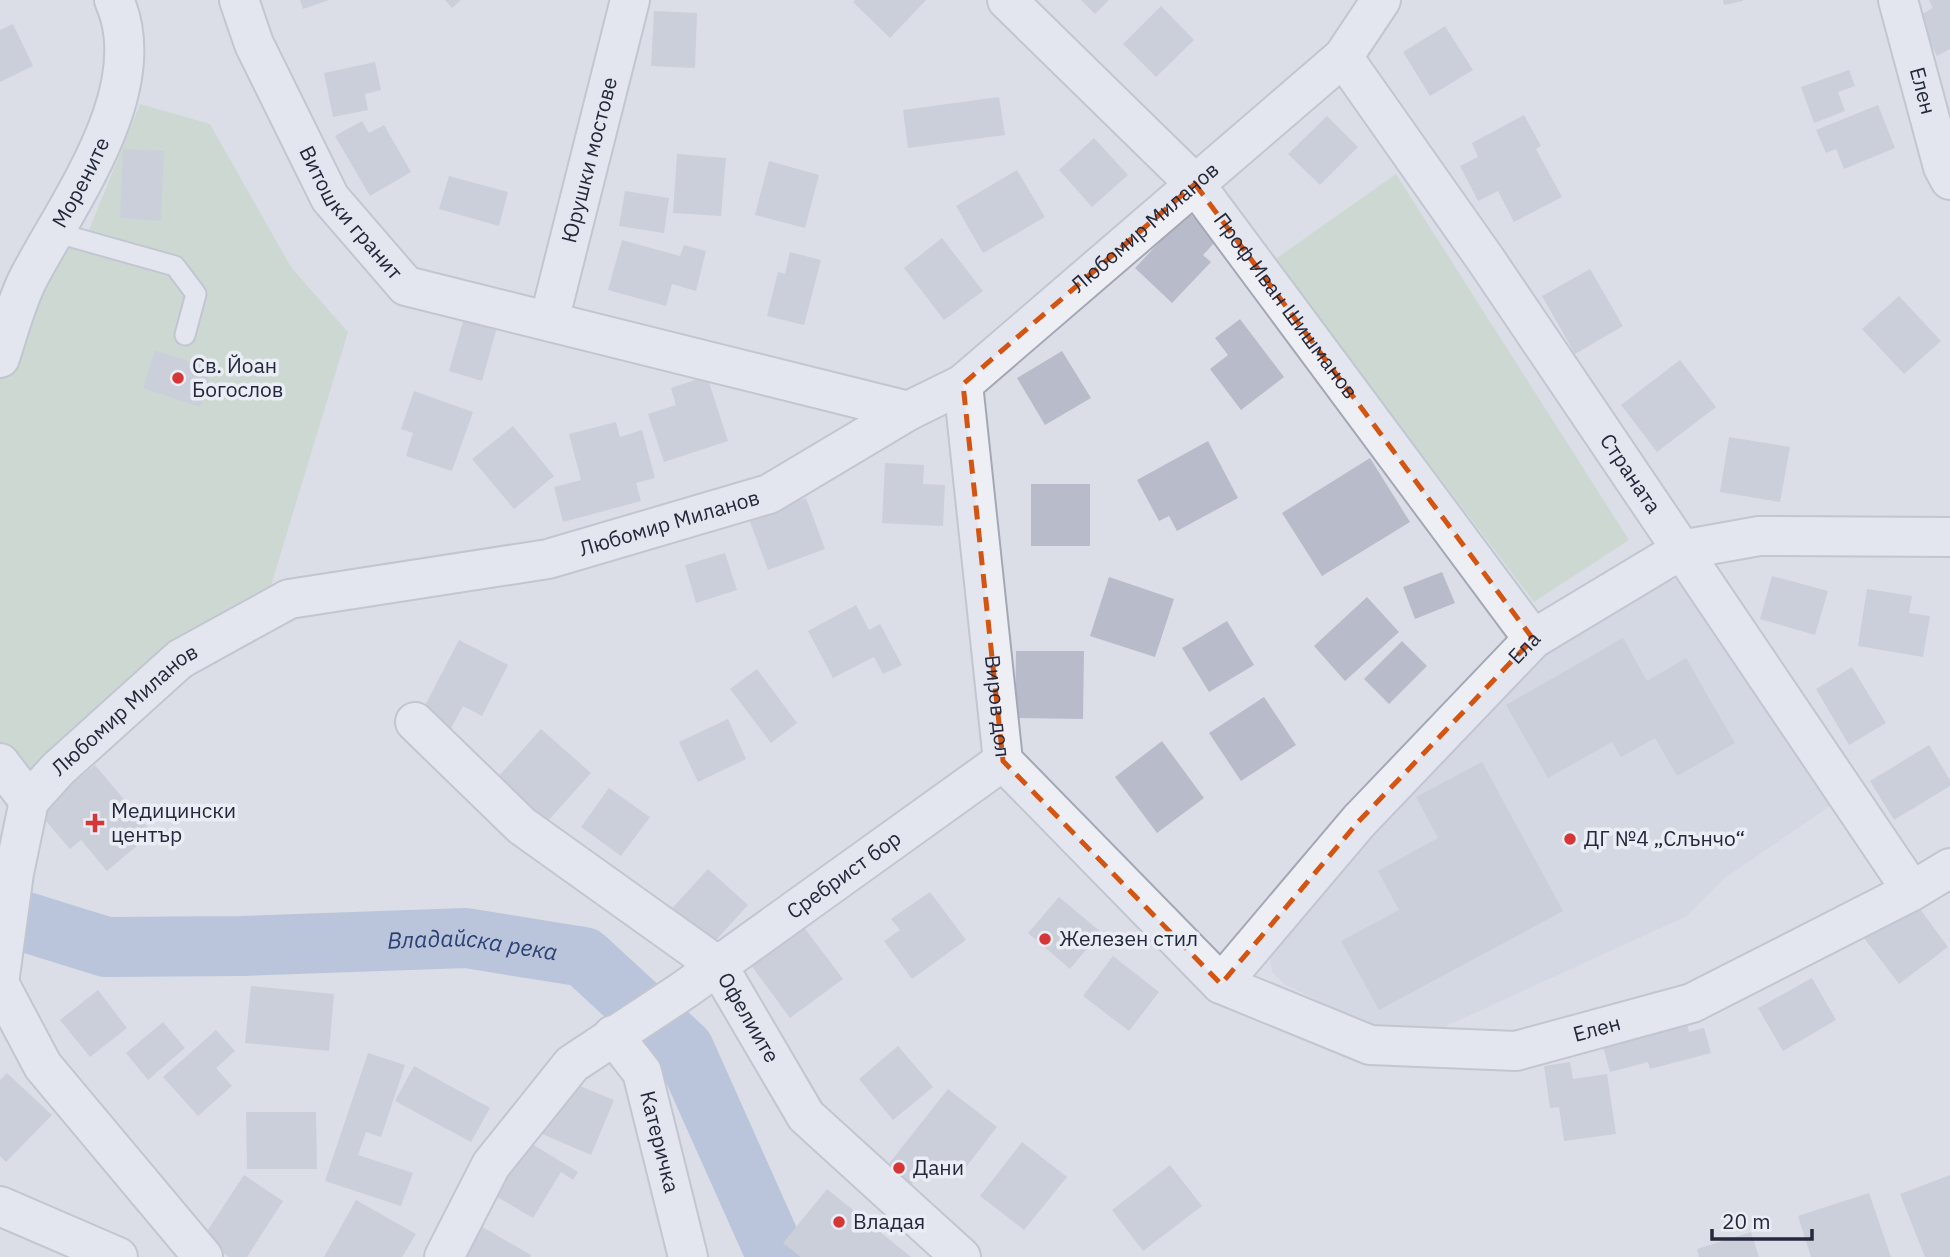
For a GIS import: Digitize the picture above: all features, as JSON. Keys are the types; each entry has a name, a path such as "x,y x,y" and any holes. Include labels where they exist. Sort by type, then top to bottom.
{"street":[{"name":"Морените","path":"0,358 28,280 92,167 122,86 123,19 114,0"},
{"name":"Витошки гранит","path":"239,0 254,44 330,198 406,286 549,321"},
{"name":"Юрушки мостове","path":"549,321 630,0"},
{"name":"Проф Иван Шишманов","path":"1007,0 1195,184 1533,639"},
{"name":"Любомир Миланов","path":"29,801 58,769 180,659 289,599 548,559 769,494 908,411 963,384 1343,57 1381,0"},
{"name":"Елен","path":"1898,0 1943,167 1950,180"},
{"name":"Страната","path":"1343,57 1486,260 1681,550 1938,878"},
{"path":"549,321 908,411"},
{"name":"Виров дол","path":"963,384 1003,761 1221,984"},
{"name":"Ела","path":"1221,984 1359,821 1533,639 1681,550 1759,536 1950,537"},
{"name":"Офелиите","path":"415,722 522,826 718,966 806,1116 961,1257"},
{"name":"Сребрист бор","path":"613,1035 684,990 1003,761"},
{"path":"0,763 29,801 9,903 0,976"},
{"name":"Елен","path":"1221,984 1370,1045 1516,1051 1692,1003 1938,878"},
{"path":"0,985 43,1066 203,1257"},
{"path":"443,1257 491,1165 572,1064 613,1035"},
{"name":"Катеричка","path":"613,1035 642,1072 688,1257"},
{"path":"0,1206 61,1246 118,1257"}],"lane":[{"path":"54,232 176,266 196,295 185,335"}],"highlighted area":[{"path":"1195,184 1533,639 1359,821 1221,984 1003,761 963,384"}],"shaded area":[{"name":"ДГ №4 „Слънчо“","path":"1669,580 1681,580 1836,802 1726,877 1687,916 1407,1044 1284,984 1272,972 1269,953 1274,936 1535,662"}],"green space":[{"path":"140,104 210,124 291,267 348,332 262,615 29,801 0,763 0,358 54,232 85,240"},
{"path":"1396,174 1629,540 1534,602 1274,260"}],"building":[{"path":"300,0 329,0 303,9"},
{"path":"445,0 461,0 452,8"},
{"path":"926,0 890,38 853,2"},
{"path":"1081,0 1109,0 1095,14"},
{"path":"1723,0 1743,0 1743,1 1724,5"},
{"path":"1929,0 1950,0 1950,49 1937,56 1917,17 1933,8"},
{"path":"1161,6 1194,40 1156,77 1123,44"},
{"path":"654,11 697,13 695,68 651,66"},
{"path":"13,24 33,66 0,82 0,30"},
{"path":"1445,26 1473,70 1430,96 1403,52"},
{"path":"375,62 381,90 365,94 368,110 333,117 324,73"},
{"path":"1849,70 1855,86 1838,92 1845,111 1814,123 1801,87"},
{"path":"999,97 1005,135 908,148 903,110"},
{"path":"1878,105 1895,148 1844,169 1836,149 1826,153 1816,130"},
{"path":"1524,115 1541,146 1536,149 1562,197 1514,222 1498,191 1478,201 1460,166 1478,157 1472,143"},
{"path":"1327,116 1358,147 1320,185 1288,154"},
{"path":"362,121 369,133 384,125 411,172 370,196 335,136"},
{"path":"1094,138 1128,175 1092,207 1059,170"},
{"path":"123,149 164,151 161,221 120,218"},
{"path":"677,154 726,158 721,216 673,213"},
{"path":"769,161 819,175 805,228 755,215"},
{"path":"1017,170 1045,217 983,253 956,206"},
{"path":"449,176 508,192 499,226 439,209"},
{"path":"625,191 669,198 664,233 619,226"},
{"path":"1188,212 1217,240 1203,255 1211,262 1172,303 1135,268"},
{"path":"942,238 983,291 944,320 904,268"},
{"path":"622,240 680,256 684,245 706,251 696,291 672,284 666,306 608,290"},
{"path":"790,252 821,260 804,325 767,316 778,272 785,274"},
{"path":"1590,269 1623,326 1575,354 1542,296"},
{"path":"1899,296 1941,341 1904,374 1862,329"},
{"path":"464,318 497,327 482,381 449,371"},
{"path":"1240,319 1284,377 1241,410 1210,369 1228,355 1215,338"},
{"name":"Св. Йоан Богослов","path":"155,350 212,369 200,407 143,388"},
{"path":"1062,351 1091,398 1045,425 1017,378"},
{"path":"1680,360 1716,407 1657,452 1621,405"},
{"path":"707,376 728,441 664,462 648,414 676,405 671,388"},
{"path":"414,391 473,412 452,471 406,456 413,433 401,429"},
{"path":"616,422 620,437 642,430 655,478 636,483 641,501 563,522 554,487 581,480 569,434"},
{"path":"513,426 554,476 514,509 472,459"},
{"path":"1729,437 1790,447 1780,502 1720,492"},
{"path":"1208,441 1238,498 1177,531 1169,516 1159,521 1137,480"},
{"path":"1370,458 1410,522 1322,576 1282,513"},
{"path":"885,463 924,465 923,484 945,485 943,526 882,523"},
{"path":"1031,484 1090,484 1090,546 1031,546"},
{"path":"806,498 825,549 768,570 749,519"},
{"path":"725,553 737,590 696,603 685,565"},
{"path":"1442,572 1455,603 1415,619 1403,587"},
{"path":"1772,576 1828,591 1815,635 1760,619"},
{"path":"1109,577 1174,599 1155,657 1090,636"},
{"path":"1867,589 1912,596 1909,613 1930,616 1923,657 1858,646"},
{"path":"1367,597 1399,632 1345,681 1314,646"},
{"path":"856,605 869,630 880,624 902,665 883,674 874,657 833,678 808,631"},
{"path":"1227,621 1254,665 1209,692 1182,648"},
{"path":"1623,638 1647,681 1686,658 1735,743 1677,776 1655,738 1621,757 1612,742 1548,778 1506,705"},
{"path":"459,640 508,665 482,716 463,706 450,730 420,715"},
{"path":"1402,641 1427,666 1389,704 1364,679"},
{"path":"1016,651 1084,651 1083,719 1015,718"},
{"path":"1852,667 1886,723 1849,745 1816,689"},
{"path":"757,669 797,723 771,743 730,689"},
{"path":"1264,697 1296,745 1241,781 1209,733"},
{"path":"728,719 746,759 698,782 679,742"},
{"path":"541,729 591,773 548,821 498,777"},
{"path":"1162,741 1204,798 1157,833 1115,777"},
{"path":"1929,745 1950,780 1950,786 1894,820 1870,781"},
{"path":"1482,762 1563,911 1379,1010 1341,941 1399,910 1378,871 1438,838 1416,797"},
{"name":"Медицински център","path":"95,765 152,833 107,871 81,840 70,849 38,812"},
{"path":"609,788 650,817 621,856 581,827"},
{"path":"708,869 748,905 706,951 666,915"},
{"path":"930,892 966,940 912,979 884,941 900,930 891,919"},
{"path":"1059,897 1101,932 1070,969 1028,933"},
{"path":"1914,901 1948,947 1899,984 1864,938"},
{"path":"803,926 843,979 790,1018 751,965"},
{"path":"1113,956 1159,992 1129,1031 1083,996"},
{"path":"1812,978 1836,1020 1783,1051 1758,1008"},
{"path":"251,986 334,994 329,1051 245,1043"},
{"path":"98,990 127,1028 90,1057 60,1020"},
{"path":"1686,1020 1689,1032 1704,1028 1711,1053 1650,1069 1648,1062 1610,1072 1602,1043"},
{"path":"163,1022 185,1048 148,1080 126,1053"},
{"path":"216,1030 235,1051 216,1068 232,1086 198,1116 163,1077"},
{"path":"898,1046 933,1087 893,1120 859,1079"},
{"path":"368,1053 405,1065 381,1137 366,1132 358,1155 413,1173 401,1206 325,1181"},
{"path":"1570,1062 1573,1079 1607,1074 1616,1134 1564,1141 1559,1107 1550,1108 1544,1066"},
{"path":"414,1066 490,1108 471,1142 395,1101"},
{"path":"7,1073 52,1115 6,1162 0,1156 0,1080"},
{"path":"565,1080 614,1100 591,1155 542,1134"},
{"path":"948,1089 997,1127 956,1180 930,1160 908,1189 884,1170"},
{"path":"246,1112 316,1112 317,1169 247,1169"},
{"path":"519,1136 578,1172 573,1180 561,1172 533,1218 487,1191"},
{"path":"1022,1142 1067,1177 1024,1230 980,1196"},
{"path":"1170,1165 1202,1206 1143,1251 1112,1210"},
{"path":"244,1175 283,1201 247,1257 229,1257 202,1239"},
{"path":"1950,1175 1950,1257 1925,1257 1900,1194"},
{"path":"827,1189 911,1257 801,1257 783,1243"},
{"path":"1869,1193 1891,1257 1811,1257 1798,1216"},
{"path":"356,1200 416,1234 402,1257 324,1257"},
{"path":"472,1221 531,1255 530,1257 452,1257"},
{"path":"1751,1232 1759,1257 1699,1257 1697,1249"}],"waterway":[{"name":"Владайска река","path":"0,914 106,947 242,946 466,938 584,957 684,1049 777,1257"}],"place":[{"name":"Св. Йоан Богослов","path":"178,378"},
{"name":"Медицински център","path":"95,823"},
{"name":"ДГ №4 „Слънчо“","path":"1570,839"},
{"name":"Железен стил","path":"1045,939"},
{"name":"Дани","path":"899,1168"},
{"name":"Владая","path":"839,1222"}]}
